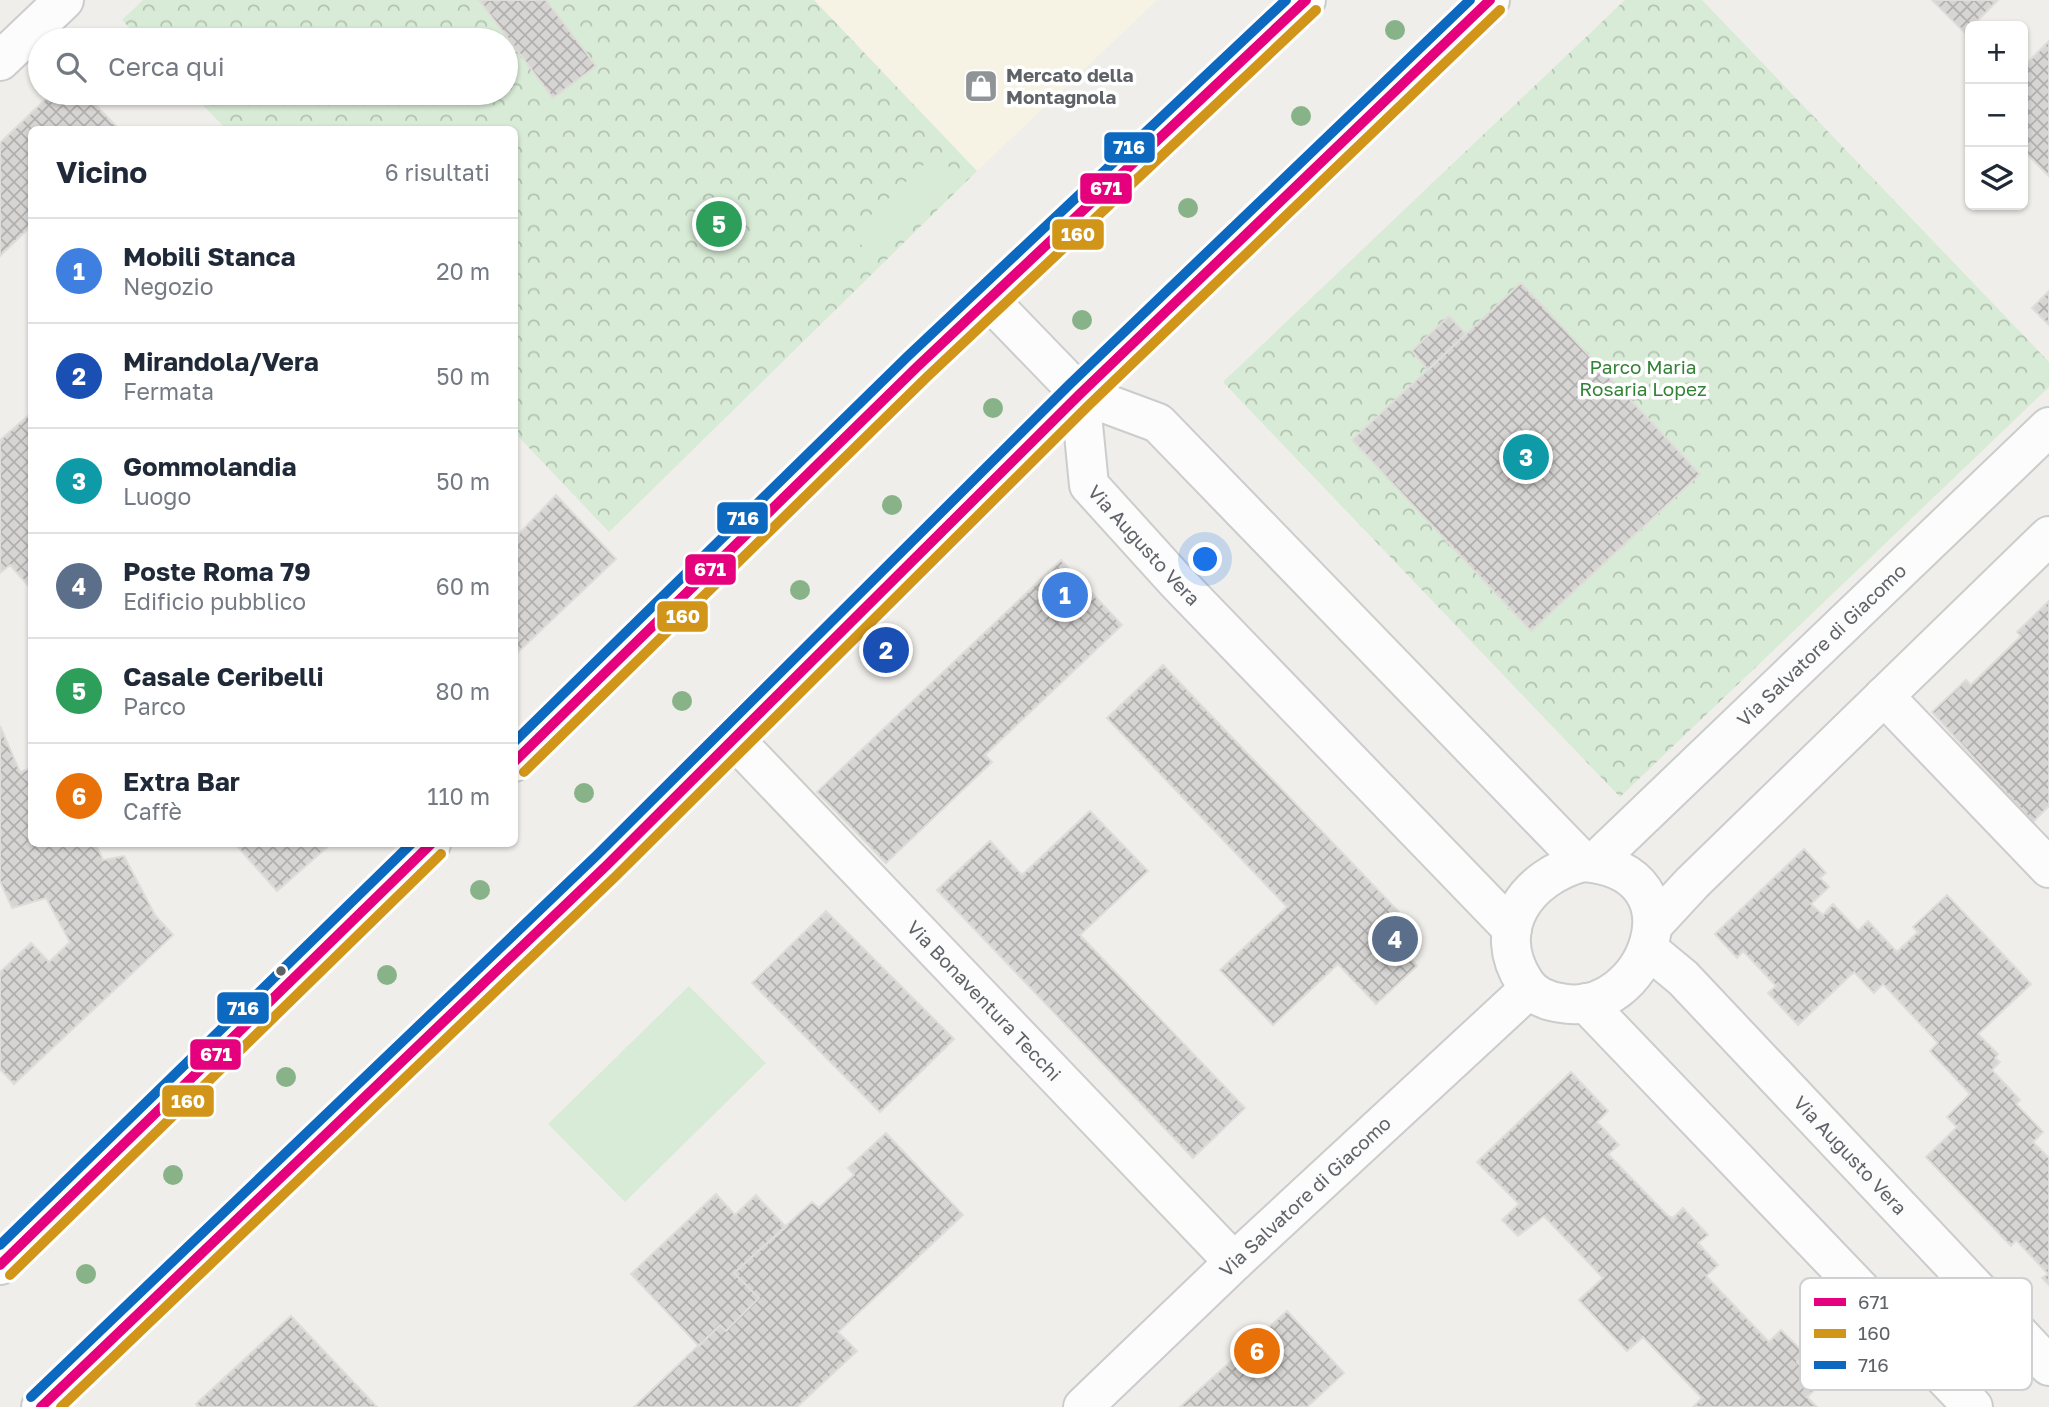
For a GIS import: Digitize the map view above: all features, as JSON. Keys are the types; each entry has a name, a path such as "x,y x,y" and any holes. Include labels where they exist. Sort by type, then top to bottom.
{"street":[{"path":"35,28 64,0"},
{"path":"518,758 989,300 1306,0"},
{"path":"41,1407 606,866 1080,394 1490,0"},
{"path":"0,61 28,34"},
{"path":"989,300 1080,394 1158,423 1588,863"},
{"name":"Via Augusto Vera","path":"1080,394 1089,485 1176,582 1512,929"},
{"name":"Via Salvatore di Giacomo","path":"1588,863 2049,427"},
{"path":"1651,937 1646,897 1629,875 1611,866 1588,863 1562,868 1533,888 1519,907 1512,929 1512,958 1529,989 1554,1002 1570,1005 1586,1003 1604,997 1623,985 1651,937 1692,883 2049,536"},
{"path":"1884,696 2049,868"},
{"name":"Via Bonaventura Tecchi","path":"734,739 1234,1262"},
{"path":"0,1265 428,847"},
{"name":"Via Augusto Vera","path":"1651,937 1683,978 1966,1278"},
{"name":"Via Salvatore di Giacomo","path":"1083,1407 1234,1262 1529,989"},
{"path":"1586,1003 1849,1278"},
{"name":"Via Augusto Vera","path":"2032,1348 2049,1366"},
{"path":"1956,1390 1972,1407"}],"shaded area":[{"name":"Mercato della Montagnola","path":"814,0 1157,0 977,171"}],"green space":[{"path":"143,0 814,0 977,171 609,532 518,436 518,126 223,126 203,105 518,105 518,28 130,28 122,20"},
{"name":"Parco Maria Rosaria Lopez","path":"1625,0 1702,0 2049,362 2049,387 1620,797 1223,382"},
{"path":"936,153 956,174 871,255 851,234"},
{"path":"689,986 766,1063 625,1202 548,1124"}],"building":[{"path":"479,0 546,0 596,66 553,98 518,52 518,28 500,28"},
{"path":"1932,0 1998,0 1977,21 1965,21 1965,33"},
{"path":"2049,41 2049,176 2028,155 2028,62"},
{"path":"40,105 96,105 116,126 28,126 28,229 0,256 0,143"},
{"path":"1521,283 1700,474 1531,631 1352,440"},
{"path":"2049,291 2049,325 2032,308"},
{"path":"1449,316 1466,334 1428,370 1412,351"},
{"path":"28,416 28,585 10,565 0,573 0,440"},
{"path":"556,495 616,559 518,652 518,535"},
{"path":"1061,560 1122,625 985,755 992,762 886,863 817,792"},
{"path":"2049,601 2049,806 2033,822 1932,712 1966,680 1971,685 2021,636 2017,632"},
{"path":"1163,665 1417,931 1400,947 1417,966 1376,1004 1338,964 1273,1025 1220,970 1287,907 1107,718"},
{"path":"0,726 20,772 28,769 28,847 97,847 103,860 124,856 155,915 173,935 14,1084 0,1069 0,972 31,943 49,962 70,942 46,898 12,908 0,881"},
{"path":"1090,811 1148,871 1080,935 1245,1108 1193,1158 937,890 990,841 1022,875"},
{"path":"238,847 328,847 277,891"},
{"path":"1804,849 1826,873 1820,878 1829,887 1811,904 1823,915 1833,904 1858,931 1868,921 1897,952 1918,932 1913,927 1947,895 2031,984 1978,1034 1998,1054 1995,1058 2000,1062 1992,1070 2020,1100 2016,1104 2043,1132 2033,1142 2049,1158 2049,1285 2042,1278 2048,1274 2016,1240 2011,1246 1926,1157 1957,1127 1947,1117 1970,1094 1930,1051 1938,1043 1883,984 1874,993 1854,972 1798,1025 1768,993 1776,986 1743,951 1737,958 1715,934"},
{"path":"826,911 954,1039 880,1112 752,983"},
{"path":"1571,1072 1608,1111 1597,1122 1619,1145 1608,1154 1668,1216 1673,1218 1683,1208 1708,1235 1698,1243 1718,1265 1706,1276 1769,1342 1781,1330 1800,1349 1800,1359 1797,1362 1800,1365 1800,1390 1815,1390 1807,1397 1817,1407 1693,1407 1702,1398 1643,1337 1627,1351 1579,1300 1603,1278 1544,1216 1518,1236 1502,1220 1519,1204 1477,1162"},
{"path":"886,1133 963,1215 838,1332 857,1351 797,1407 634,1407 720,1325 726,1331 759,1298 734,1273 812,1202 819,1208 854,1175 848,1168"},
{"path":"716,1194 735,1215 756,1195 786,1227 734,1273 759,1298 726,1331 720,1325 699,1346 631,1274"},
{"path":"1287,1311 1344,1373 1307,1407 1180,1407"},
{"path":"291,1316 377,1407 198,1407 196,1404"}],"transit line":[{"name":"716","path":"518,738 908,356 1286,0"},
{"name":"671","path":"518,758 918,366 1306,0"},
{"name":"716","path":"31,1397 596,856 1070,384 1470,0"},
{"name":"671","path":"41,1407 606,866 1080,394 1490,0"},
{"name":"160","path":"524,772 928,376 1316,10"},
{"name":"160","path":"61,1407 616,876 1090,404 1500,10"},
{"name":"716","path":"0,1245 408,847"},
{"name":"671","path":"0,1265 428,847"},
{"name":"160","path":"10,1275 441,854"}],"place":[{"name":"Mercato della Montagnola","path":"981,86"},
{"name":"Casale Ceribelli","path":"719,224"},
{"name":"Gommolandia","path":"1526,457"},
{"name":"Mobili Stanca","path":"1065,595"},
{"name":"Mirandola/Vera","path":"886,650"},
{"name":"Poste Roma 79","path":"1395,939"},
{"name":"Extra Bar","path":"1257,1351"}]}
